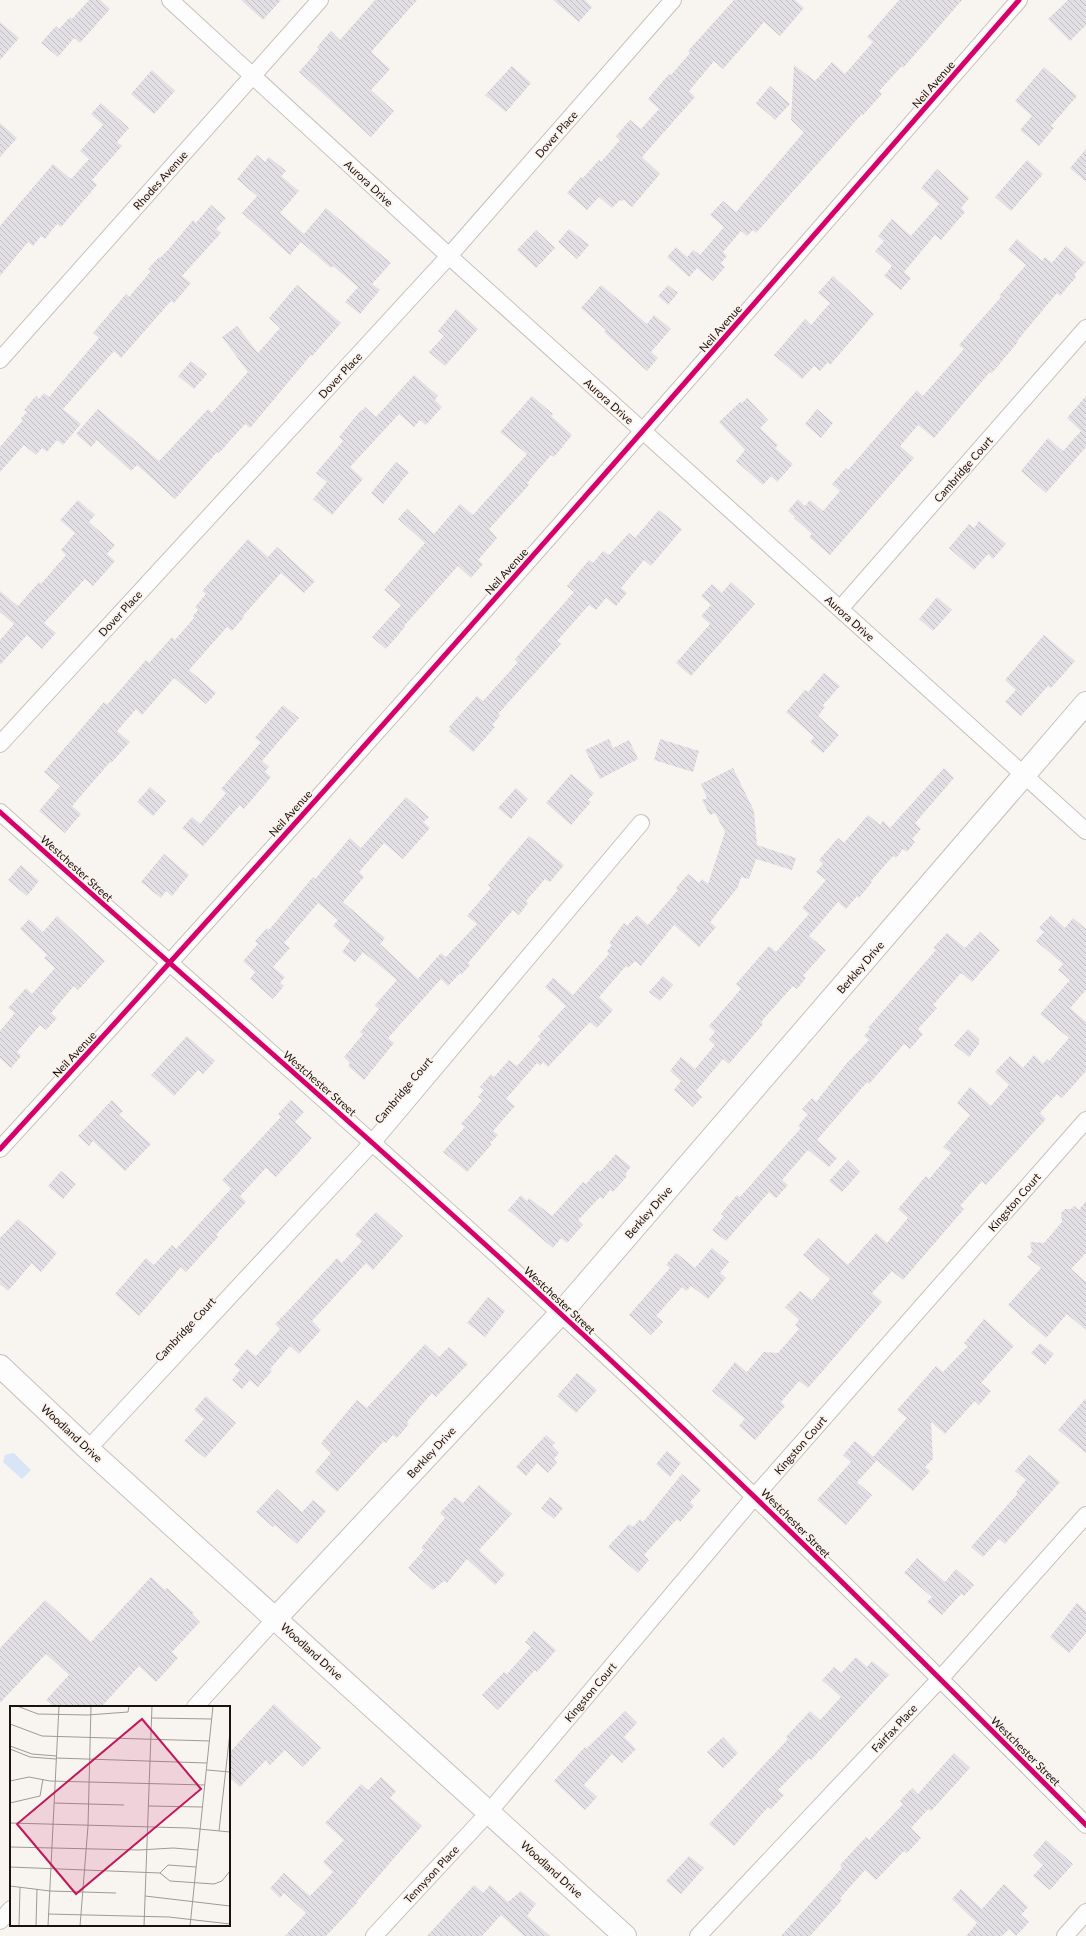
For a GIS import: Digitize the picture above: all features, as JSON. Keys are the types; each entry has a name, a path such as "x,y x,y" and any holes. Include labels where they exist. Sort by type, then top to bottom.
{"street":[{"name":"Aurora Drive","path":"170,0 449,256 1086,831"},
{"name":"Rhodes Avenue","path":"0,360 320,0"},
{"name":"Dover Place","path":"0,744 449,256 673,0"},
{"name":"Neil Avenue","path":"0,1149 170,964 643,431 1019,0"},
{"name":"Cambridge Court","path":"840,609 1086,328"},
{"name":"Berkley Drive","path":"196,1706 276,1618 561,1313 1086,703"},
{"name":"Westchester Street","path":"0,812 561,1313 755,1496 1086,1825"},
{"name":"Cambridge Court","path":"88,1449 372,1143 641,823"},
{"name":"Kingston Court","path":"489,1812 755,1496 1086,1120"},
{"name":"Woodland Drive","path":"0,1366 88,1449 625,1936"},
{"name":"Fairfax Place","path":"698,1936 940,1679 1086,1515"},
{"name":"Tennyson Place","path":"374,1936 489,1812"},
{"path":"0,1921 10,1910"},
{"path":"1065,1936 1086,1912"}],"water":[{"path":"14,1453 31,1470 22,1479 3,1462 5,1455"}],"building":[{"path":"89,0 100,0 110,9 80,43 74,38 58,57 41,43 56,26 59,29 70,17 72,19"},
{"path":"241,0 281,0 263,20"},
{"path":"375,0 417,0 371,52 390,69 371,90 394,111 371,137 299,72 319,49 317,47 331,31 340,40"},
{"path":"553,0 585,0 592,7 579,22"},
{"path":"734,0 795,0 804,8 780,36 764,22 723,69 714,61 689,91 695,97 642,157 660,174 632,207 624,200 620,200 612,208 599,197 587,210 567,193 599,160 601,162 620,140 616,136 630,120 641,129 659,109 648,99 669,74 671,75 690,53 688,51"},
{"path":"899,0 962,0 903,68 902,66 879,91 882,94 863,115 862,114 756,233 753,230 747,236 741,231 723,252 727,256 721,263 725,267 713,281 697,268 689,277 667,257 676,247 687,257 693,250 700,255 724,227 710,215 723,201 736,212 804,132 791,120 794,65 815,81 832,62 845,74 873,42 867,37"},
{"path":"1068,0 1086,0 1086,25 1070,41 1048,19"},
{"path":"0,22 19,38 0,60"},
{"path":"512,66 531,83 506,112 485,95"},
{"path":"1044,67 1077,96 1051,126 1054,128 1039,146 1020,130 1032,116 1015,101"},
{"path":"152,70 175,91 154,114 131,94"},
{"path":"770,86 790,104 775,120 756,103"},
{"path":"101,103 129,128 117,142 122,146 92,180 97,185 61,227 57,224 45,239 41,236 33,246 28,242 0,276 0,226 53,164 71,179 89,159 80,151 103,125 91,114"},
{"path":"0,123 17,138 0,157"},
{"path":"1086,149 1086,182 1070,168"},
{"path":"257,155 265,162 269,157 286,171 281,176 299,191 280,213 304,234 326,208 391,263 372,284 380,290 360,314 345,302 358,287 333,266 331,268 301,242 290,255 242,213 257,196 237,179"},
{"path":"1027,160 1043,174 1011,211 995,197"},
{"path":"937,169 969,198 961,208 965,212 941,240 935,235 904,272 911,278 901,290 884,276 892,266 875,251 884,241 878,236 892,219 911,236 939,204 921,188"},
{"path":"211,205 226,218 216,229 221,233 182,276 191,283 174,303 171,301 121,358 114,351 63,409 81,424 63,445 57,440 47,452 42,448 36,455 24,445 0,472 0,447 23,420 21,418 27,412 24,410 36,396 39,399 44,393 49,397 99,338 93,333 126,294 129,297 151,271 148,269 168,250 193,220 196,223"},
{"path":"569,229 589,245 577,259 558,242"},
{"path":"536,230 555,248 536,268 517,250"},
{"path":"1017,239 1042,261 1045,257 1052,263 1066,246 1085,263 1074,275 1076,277 1060,296 1057,293 992,373 990,372 934,438 918,425 900,446 914,458 830,555 809,537 812,534 788,511 798,499 805,506 810,500 823,511 840,491 832,484 846,468 848,470 917,390 923,396 964,349 959,345 1001,297 999,296 1026,265 1008,250"},
{"path":"833,276 874,314 830,365 828,362 820,371 814,366 802,379 774,355 805,319 811,325 830,303 818,293"},
{"path":"297,285 341,323 312,356 311,355 250,428 245,424 219,453 217,452 175,499 137,465 131,471 97,440 91,447 76,434 98,409 159,461 208,409 212,413 248,372 222,337 237,326 258,353 280,328 269,318"},
{"path":"601,285 647,324 654,315 671,329 651,352 658,358 647,371 604,332 606,330 581,308"},
{"path":"668,285 678,293 668,305 658,296"},
{"path":"456,309 478,329 445,366 429,352 444,336 438,331"},
{"path":"191,361 207,374 194,389 178,376"},
{"path":"414,375 438,396 435,400 442,407 426,425 420,420 414,427 399,414 350,467 363,479 332,515 313,499 327,482 316,473 343,441 339,437 361,410 362,411 365,407 376,417"},
{"path":"532,396 553,414 551,416 572,435 554,457 551,455 527,483 529,485 489,529 497,538 478,560 483,564 471,578 458,566 404,626 405,627 386,649 372,637 401,605 384,590 425,543 398,519 407,509 434,534 460,504 473,515 527,454 500,432"},
{"path":"1086,396 1086,447 1046,493 1021,471 1048,438 1063,451 1081,431 1067,418"},
{"path":"747,398 768,420 760,428 778,445 775,448 793,464 777,482 771,476 763,485 736,461 745,450 719,422 740,402 742,403"},
{"path":"817,409 833,423 821,438 805,424"},
{"path":"396,462 409,472 383,504 371,493"},
{"path":"78,500 95,515 89,522 115,545 107,554 115,561 93,586 85,579 44,623 56,633 42,649 27,635 0,665 0,640 14,624 0,612 0,591 18,606 39,582 41,584 66,555 61,550 75,533 60,520"},
{"path":"659,510 682,529 651,566 644,560 621,588 627,593 616,606 606,598 596,610 589,605 557,641 561,644 498,714 500,716 492,725 495,727 473,752 449,731 451,729 449,727 477,696 483,701 518,662 515,659 574,592 567,586 589,560 593,563 603,551 609,555 629,533 635,538"},
{"path":"979,521 1006,544 993,559 988,554 974,570 949,548 969,524 974,528"},
{"path":"248,539 268,557 277,547 315,581 304,593 281,573 243,616 244,617 232,631 227,627 189,670 216,693 206,704 174,678 142,715 136,709 117,731 130,742 111,763 110,762 72,806 81,814 65,833 39,811 60,786 44,772 104,702 107,705 146,660 149,663 172,637 175,640 194,618 193,616 198,610 195,607 206,594 202,591"},
{"path":"731,582 755,604 691,676 676,663 710,624 701,616 711,605 701,596 712,584 722,593"},
{"path":"937,597 952,610 933,631 919,619"},
{"path":"1044,635 1075,661 1051,688 1048,686 1021,716 1005,702 1016,690 1005,680"},
{"path":"824,673 840,686 823,705 825,707 818,716 839,735 823,753 810,742 814,737 786,712 805,690 808,692"},
{"path":"283,705 299,718 262,761 269,767 265,772 271,777 244,809 240,805 203,846 182,828 192,817 200,824 226,793 221,789 261,742 255,738"},
{"path":"609,739 613,748 629,740 638,759 600,779 585,750"},
{"path":"660,739 699,751 693,772 654,760"},
{"path":"733,768 754,811 757,845 796,858 792,870 756,859 749,879 741,877 738,887 710,922 716,927 699,947 674,925 641,966 635,961 628,968 626,966 599,997 613,1010 597,1028 590,1022 548,1067 543,1062 540,1066 537,1063 506,1099 515,1106 493,1131 498,1135 490,1143 492,1144 467,1172 443,1152 465,1127 461,1124 482,1100 478,1097 484,1090 480,1087 491,1074 494,1077 509,1060 517,1066 541,1039 538,1036 566,1006 545,987 553,978 573,995 609,954 607,951 612,945 609,943 624,923 627,926 637,915 648,925 678,890 676,888 688,874 699,883 702,879 708,884 725,832 715,813 710,815 702,800 707,798 701,784"},
{"path":"944,768 954,778 915,823 921,829 912,839 915,842 907,852 903,849 896,858 893,856 871,881 872,882 859,898 857,896 846,909 838,902 809,936 826,950 803,976 806,978 797,989 793,986 761,1022 763,1024 729,1064 723,1059 696,1091 702,1097 693,1107 674,1090 681,1081 670,1071 681,1057 695,1069 715,1045 709,1039 715,1032 709,1026 741,989 736,984 769,946 776,952 809,914 802,908 826,880 816,872 823,864 819,860 838,838 844,843 868,815 880,825 883,821 890,828"},
{"path":"571,774 594,793 588,800 591,802 571,825 546,803"},
{"path":"150,787 166,801 153,816 137,802"},
{"path":"516,788 528,799 511,819 498,808"},
{"path":"406,797 429,817 423,822 430,828 403,859 384,843 359,872 364,877 343,902 385,938 380,944 418,979 441,953 446,957 477,924 467,916 491,888 488,885 529,836 564,865 550,882 545,879 526,901 528,903 519,915 513,910 468,963 470,965 461,975 460,973 448,986 441,979 388,1038 394,1043 364,1080 348,1066 350,1063 344,1057 363,1034 360,1032 379,1009 375,1005 397,980 363,952 355,962 342,952 350,941 333,926 338,920 318,903 284,943 290,948 273,967 285,977 280,983 284,986 273,999 250,979 255,972 243,961 258,944 255,941 267,928 269,930 313,877 315,879 350,838 361,848"},
{"path":"164,854 189,875 172,896 166,891 161,898 141,882"},
{"path":"21,865 39,881 27,896 8,880"},
{"path":"1051,915 1065,928 1073,918 1086,929 1086,990 1070,1008 1086,1022 1086,1071 1062,1098 1057,1094 1040,1113 1046,1119 986,1185 982,1181 960,1206 964,1209 903,1280 892,1271 872,1293 882,1302 808,1388 799,1381 781,1402 785,1406 755,1440 739,1426 745,1419 712,1391 735,1362 747,1372 764,1352 778,1353 799,1329 795,1325 799,1320 785,1307 800,1291 812,1300 830,1279 803,1255 818,1238 848,1265 876,1233 887,1243 908,1218 898,1209 926,1176 929,1179 951,1153 943,1147 970,1115 957,1103 970,1087 991,1106 1009,1085 995,1072 1010,1056 1023,1068 1034,1055 1043,1064 1047,1059 1049,1061 1069,1038 1040,1014 1070,980 1058,970 1063,964 1036,941 1044,932 1039,928"},
{"path":"57,916 105,961 78,990 74,986 51,1013 57,1018 46,1030 40,1025 17,1052 21,1056 11,1068 0,1058 0,1031 15,1013 8,1008 26,988 32,994 55,968 44,958 47,955 20,929 29,919 43,932"},
{"path":"980,932 1000,950 972,982 961,973 933,1005 937,1008 918,1029 923,1034 910,1049 904,1044 869,1084 867,1082 817,1140 837,1158 829,1167 808,1150 782,1180 788,1185 776,1198 769,1192 726,1241 712,1230 724,1216 721,1214 737,1195 740,1197 801,1128 798,1126 808,1114 802,1109 812,1098 816,1102 847,1063 869,1040 864,1036 870,1029 868,1028 936,950 933,948 947,933 965,948"},
{"path":"663,976 673,985 660,1001 649,992"},
{"path":"968,1029 979,1039 979,1044 969,1057 954,1045"},
{"path":"187,1036 215,1061 203,1074 198,1070 174,1096 151,1075"},
{"path":"112,1100 123,1111 119,1115 151,1144 125,1171 93,1141 89,1146 78,1136"},
{"path":"291,1100 304,1112 295,1122 312,1138 276,1177 266,1168 240,1196 246,1202 216,1235 218,1237 186,1272 181,1267 139,1316 115,1294 146,1258 154,1265 172,1245 176,1249 231,1189 222,1180 281,1117 278,1114"},
{"path":"616,1154 631,1167 625,1174 627,1176 613,1192 610,1190 603,1199 600,1197 578,1220 583,1225 567,1243 561,1238 553,1248 508,1210 521,1195 527,1201 529,1198 552,1216 583,1182 586,1184 598,1170 600,1172"},
{"path":"848,1160 860,1172 842,1192 829,1181"},
{"path":"61,1171 76,1184 63,1199 48,1186"},
{"path":"1086,1201 1086,1253 1071,1269 1086,1282 1086,1330 1067,1314 1046,1338 1008,1305 1041,1268 1027,1257 1032,1252 1030,1242 1044,1243 1062,1222 1061,1213 1065,1209 1071,1209 1074,1206 1079,1210"},
{"path":"376,1212 403,1236 373,1270 366,1263 312,1321 321,1330 299,1354 290,1346 270,1369 272,1371 258,1387 250,1380 242,1389 232,1380 240,1370 234,1365 247,1349 256,1356 280,1329 275,1324 337,1258 342,1263 362,1241 355,1235"},
{"path":"18,1219 57,1253 41,1272 32,1263 8,1291 0,1284 0,1238"},
{"path":"712,1248 729,1262 720,1273 726,1278 708,1299 691,1286 686,1291 682,1287 656,1316 663,1322 651,1335 629,1315 670,1268 666,1265 676,1253 695,1268"},
{"path":"488,1297 505,1311 485,1337 467,1323"},
{"path":"984,1319 1014,1346 981,1383 991,1391 979,1405 975,1401 945,1434 931,1422 933,1459 925,1467 930,1471 913,1491 873,1457 907,1418 897,1410 936,1366 943,1372 968,1346 964,1343"},
{"path":"1040,1343 1054,1354 1045,1365 1031,1353"},
{"path":"425,1344 439,1357 449,1347 468,1364 436,1397 432,1393 407,1422 409,1424 397,1438 393,1435 386,1443 384,1441 337,1492 315,1472 331,1453 321,1443 357,1400 367,1408"},
{"path":"577,1373 597,1390 576,1413 557,1396"},
{"path":"206,1396 236,1423 205,1458 184,1441 204,1419 194,1410"},
{"path":"1086,1398 1086,1453 1058,1430"},
{"path":"546,1435 555,1443 552,1446 559,1453 554,1459 557,1463 548,1473 537,1463 526,1476 516,1467"},
{"path":"855,1441 877,1460 857,1482 872,1495 846,1525 817,1500 851,1462 843,1455"},
{"path":"667,1451 681,1463 670,1477 656,1464"},
{"path":"1029,1455 1060,1482 1005,1544 999,1539 983,1557 971,1547 1018,1493 1016,1492 1026,1480 1015,1471"},
{"path":"682,1474 701,1490 690,1502 694,1506 680,1522 677,1519 644,1555 649,1560 638,1573 608,1547 629,1524 633,1527 640,1519 643,1522"},
{"path":"479,1485 512,1514 479,1550 505,1574 495,1585 467,1559 447,1583 444,1581 433,1590 408,1568 424,1550 421,1548 445,1518 440,1513 455,1497 463,1503"},
{"path":"277,1489 302,1512 313,1500 326,1511 297,1544 275,1525 273,1527 256,1512"},
{"path":"550,1497 563,1508 554,1519 541,1508"},
{"path":"917,1558 945,1582 956,1569 974,1585 964,1596 961,1594 942,1615 927,1602 932,1597 904,1573"},
{"path":"151,1577 165,1590 167,1588 194,1613 192,1614 200,1622 172,1652 178,1658 156,1682 139,1666 102,1706 53,1706 46,1700 69,1675 46,1654 0,1703 0,1648 45,1600 91,1642"},
{"path":"1077,1603 1086,1611 1086,1633 1069,1653 1050,1637"},
{"path":"534,1631 556,1650 537,1672 535,1670 498,1710 482,1695 504,1672 507,1674 531,1647 525,1642"},
{"path":"856,1657 867,1667 872,1661 889,1675 811,1760 809,1758 778,1790 784,1795 771,1809 768,1807 734,1846 709,1824 788,1739 786,1737 810,1711 820,1720 841,1697 822,1680 834,1667 841,1673"},
{"path":"274,1704 321,1748 303,1767 285,1750 270,1765 266,1760 240,1787 230,1778 230,1752"},
{"path":"625,1711 637,1723 624,1737 636,1749 622,1763 612,1754 584,1785 597,1797 585,1810 554,1781 585,1747 586,1749"},
{"path":"723,1737 738,1753 723,1768 707,1752"},
{"path":"954,1753 970,1768 931,1811 928,1809 911,1828 921,1838 907,1853 904,1851 876,1880 865,1870 840,1898 842,1900 810,1936 781,1936 842,1868 840,1865 866,1837 869,1840 903,1804 900,1801 912,1788 918,1794"},
{"path":"381,1777 396,1791 390,1798 422,1826 357,1901 358,1902 326,1936 285,1936 306,1913 284,1893 280,1898 270,1888 284,1873 310,1896 333,1872 323,1862 344,1840 325,1823 361,1784 368,1790"},
{"path":"1046,1840 1073,1864 1050,1890 1033,1876 1043,1865 1033,1855"},
{"path":"689,1856 704,1868 681,1894 666,1881"},
{"path":"1004,1884 1028,1907 1021,1915 1029,1922 1016,1936 1009,1929 1002,1936 966,1936 977,1923 952,1899 961,1889 982,1909"},
{"path":"474,1885 483,1893 490,1885 508,1902 521,1891 536,1904 527,1916 550,1936 524,1936 501,1915 482,1936 427,1936"}],"cycle path":[{"path":"0,1149 386,722 1019,0"},
{"path":"0,812 353,1125 493,1251 629,1377 827,1567 1086,1825"}]}
